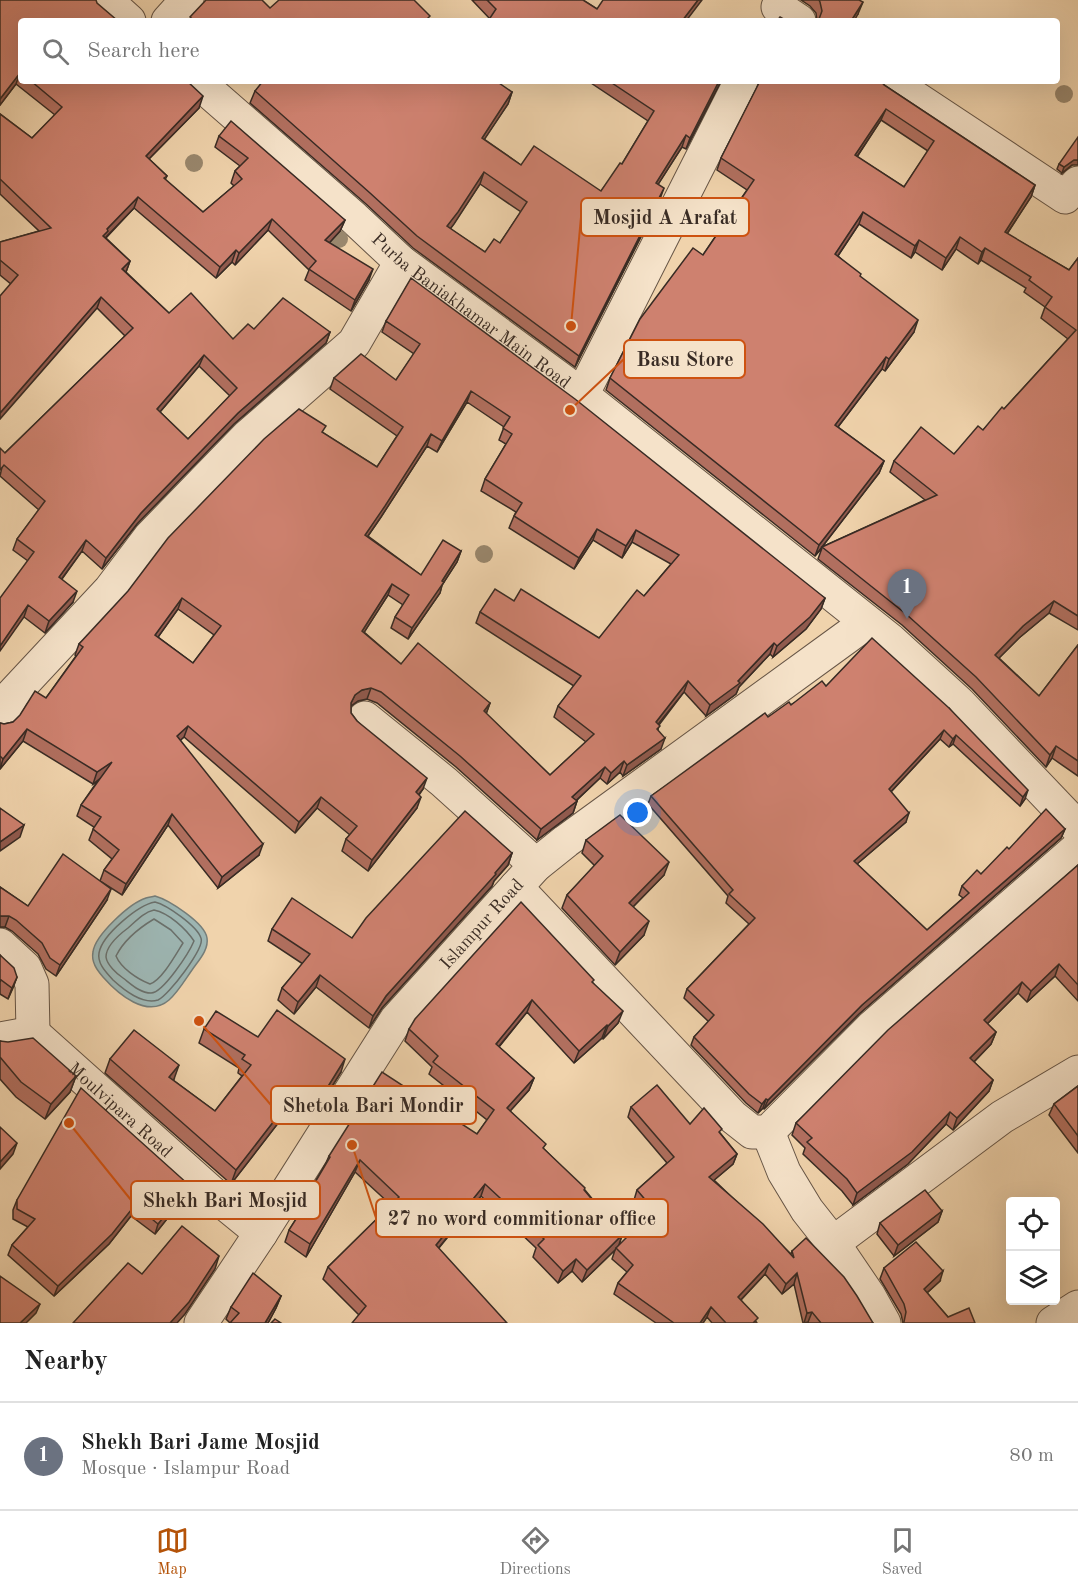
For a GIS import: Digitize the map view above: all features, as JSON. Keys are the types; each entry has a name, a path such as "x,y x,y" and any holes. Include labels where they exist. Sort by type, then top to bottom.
{"street":[{"path":"106,0 126,18"},
{"path":"171,18 187,0"},
{"name":"Purba Baniakhamar Main Road","path":"200,84 401,262 582,395 890,640 959,703 1078,828"},
{"path":"582,395 739,84"},
{"path":"895,84 1065,197 1078,183"},
{"path":"0,717 13,694 110,590 150,537 247,437 354,343 401,262"},
{"name":"Islampur Road","path":"201,1323 396,1020 526,876 567,841 866,623"},
{"path":"365,718 444,782 733,1117 752,1132 768,1132 870,1028 1078,848"},
{"path":"0,945 25,968 32,984 33,1033 0,1039"},
{"name":"Moulvipara Road","path":"33,1033 212,1193 261,1233"},
{"path":"833,1243 1002,1117 1078,1072"},
{"path":"768,1132 784,1172 807,1210 833,1243 869,1296 884,1323"},
{"path":"1053,1323 1078,1307"}],"water":[{"path":"155,896 169,902 193,919 205,932 207,942 202,955 175,993 169,1000 152,1007 133,1002 109,984 94,962 93,952 100,937 114,920 139,901"}],"building":[{"path":"0,0 96,0 114,18 18,18 18,76 0,99"},
{"path":"206,0 262,0 270,8 279,0 414,0 430,16 428,18 190,17"},
{"path":"487,0 583,0 597,9 603,0 698,0 684,18 490,18 496,9"},
{"path":"819,0 859,0 863,2 853,18 819,18 822,11"},
{"path":"35,84 190,84 203,96 146,156 167,176 164,178 203,212 242,179 235,171 248,158 219,136 231,121 345,220 325,240 373,269 355,300 309,269 316,261 272,219 239,253 236,250 220,267 138,197 103,236 130,261 122,269 169,313 191,293 233,339 248,324 254,329 283,298 330,332 238,413 141,513 106,558 86,540 59,577 77,591 49,621 28,605 0,646 0,598 34,552 17,539 45,501 4,465 0,470 0,448 5,453 133,328 101,297 0,413 0,296 18,275 0,260 0,242 51,228 0,179 0,114 32,138 62,107","holes":["204,355 237,388 188,439 157,409"]},
{"path":"261,84 500,84 512,92 482,138 521,165 534,146 601,191 620,163 622,164 654,111 614,84 717,84 690,138 686,135 656,183 664,188 579,356 417,236 255,91","holes":["484,172 527,202 500,243 494,239 485,252 447,226"]},
{"path":"758,84 883,84 1035,185 1005,232 1069,270 1078,258 1078,616 1054,601 1023,626 995,655 1039,696 1078,645 1078,761 1056,746 1050,755 976,677 906,614 822,547 937,495 894,461 921,427 954,454 978,426 983,430 1002,407 1004,409 1076,330 1045,307 1052,297 1029,280 1031,277 985,248 982,252 960,237 946,258 919,240 915,246 863,212 835,254 918,320 889,359 886,357 835,425 884,461 819,545 610,378 640,319 693,248 703,255 754,180 721,158","holes":["886,109 934,141 904,187 855,155"]},
{"path":"1078,137 1078,160 1064,167 1059,164"},
{"path":"411,278 575,399 825,598 810,617 777,646 774,643 738,681 740,683 710,705 688,681 656,722 660,726 657,729 665,738 627,765 624,761 611,773 605,767 572,797 577,801 541,829 460,756 381,692 371,688 355,695 351,703 351,713 357,721 427,778 416,792 421,797 372,860 346,839 357,826 321,797 299,822 188,726 177,736 263,844 222,877 172,814 126,884 104,870 119,850 93,829 101,817 81,805 112,762 97,772 27,729 3,759 0,756 0,723 13,722 35,691 46,698 83,647 79,644 128,591 168,538 264,439 299,409 326,426 322,432 377,467 403,427 334,378 361,354 396,380 420,344 386,321","holes":["471,391 510,417 503,428 512,434 485,479 522,503 514,516 579,558 597,529 626,546 636,530 679,555 644,596 637,590 599,638 521,589 514,601 495,589 480,612 581,676 558,706 594,734 550,775 484,711 490,703 418,643 401,664 362,631 392,584 409,595 395,617 412,628 444,582 442,581 461,551 443,540 421,575 365,535 431,434 442,441","182,598 221,626 193,663 155,635"]},
{"path":"872,638 949,708 1028,790 1023,797 956,735 953,739 944,730 889,789 909,813 854,861 927,930 969,893 962,886 977,870 981,874 1007,847 1009,849 1046,809 1065,829 862,1005 762,1104 749,1094 694,1037 714,1015 687,989 755,918 729,894 733,890 651,796 765,713 768,717 789,702 791,705 822,681 826,686"},
{"path":"0,808 24,825 0,842"},
{"path":"465,811 512,853 496,874 386,996 373,1016 320,975 298,1002 282,988 310,954 272,929 292,898 352,938 366,918"},
{"path":"620,815 669,862 629,903 649,921 620,952 567,895 603,856 586,840"},
{"path":"63,854 111,889 60,965 50,958 42,943 16,920 9,916 0,916 0,887 28,906"},
{"path":"1078,865 1078,985 1059,964 1031,991 1022,982 984,1020 996,1032 970,1058 993,1080 957,1118 950,1112 912,1152 857,1193 847,1179 807,1142 812,1138 796,1123 888,1030"},
{"path":"521,902 594,980 592,982 623,1011 579,1051 532,1000 496,1044 534,1078 507,1108 546,1144 543,1148 585,1188 584,1190 622,1235 587,1270 576,1259 563,1271 538,1245 544,1239 485,1184 436,1245 507,1323 352,1323 366,1306 328,1267 399,1197 360,1160 310,1244 289,1230 307,1202 304,1201 329,1156 382,1072 477,1134 494,1110 433,1062 438,1056 409,1029 415,1019"},
{"path":"0,955 14,968 17,977 12,988 1,980 0,982"},
{"path":"277,1010 345,1059 314,1109 294,1095 236,1170 110,1059 134,1030 179,1065 169,1077 215,1111 251,1065 242,1059 245,1055 204,1029 216,1011 258,1037"},
{"path":"33,1038 76,1076 51,1104 21,1082 0,1057 0,1041"},
{"path":"657,1085 690,1124 704,1108 722,1129 719,1132 737,1154 709,1177 763,1224 794,1258 792,1251 806,1238 844,1277 873,1323 821,1323 812,1312 807,1313 797,1273 786,1284 769,1264 738,1297 758,1318 753,1323 726,1323 711,1307 700,1323 674,1323 618,1283 633,1265 616,1248 654,1210 637,1190 674,1157 631,1107"},
{"path":"1078,1086 1078,1136 1054,1104"},
{"path":"81,1088 189,1185 158,1224 135,1205 112,1234 58,1286 12,1245 35,1219 17,1209 17,1200"},
{"path":"0,1127 17,1143 0,1162"},
{"path":"925,1190 942,1211 898,1245 880,1223"},
{"path":"182,1226 219,1256 189,1302 170,1323 73,1323 128,1263 142,1274"},
{"path":"916,1242 943,1271 924,1289 948,1317 969,1308 975,1323 903,1323 906,1312 904,1304 884,1268"},
{"path":"253,1273 281,1296 265,1323 230,1323 239,1313 231,1307"},
{"path":"0,1276 40,1304 20,1323 0,1323"}],"place":[{"name":"Mosjid A Arafat","path":"571,326"},
{"name":"Basu Store","path":"570,410"},
{"name":"Shekh Bari Jame Mosjid","path":"907,619"},
{"name":"Shetola Bari Mondir","path":"199,1021"},
{"name":"Shekh Bari Mosjid","path":"69,1123"},
{"name":"27 no word commitionar office","path":"352,1145"}]}
